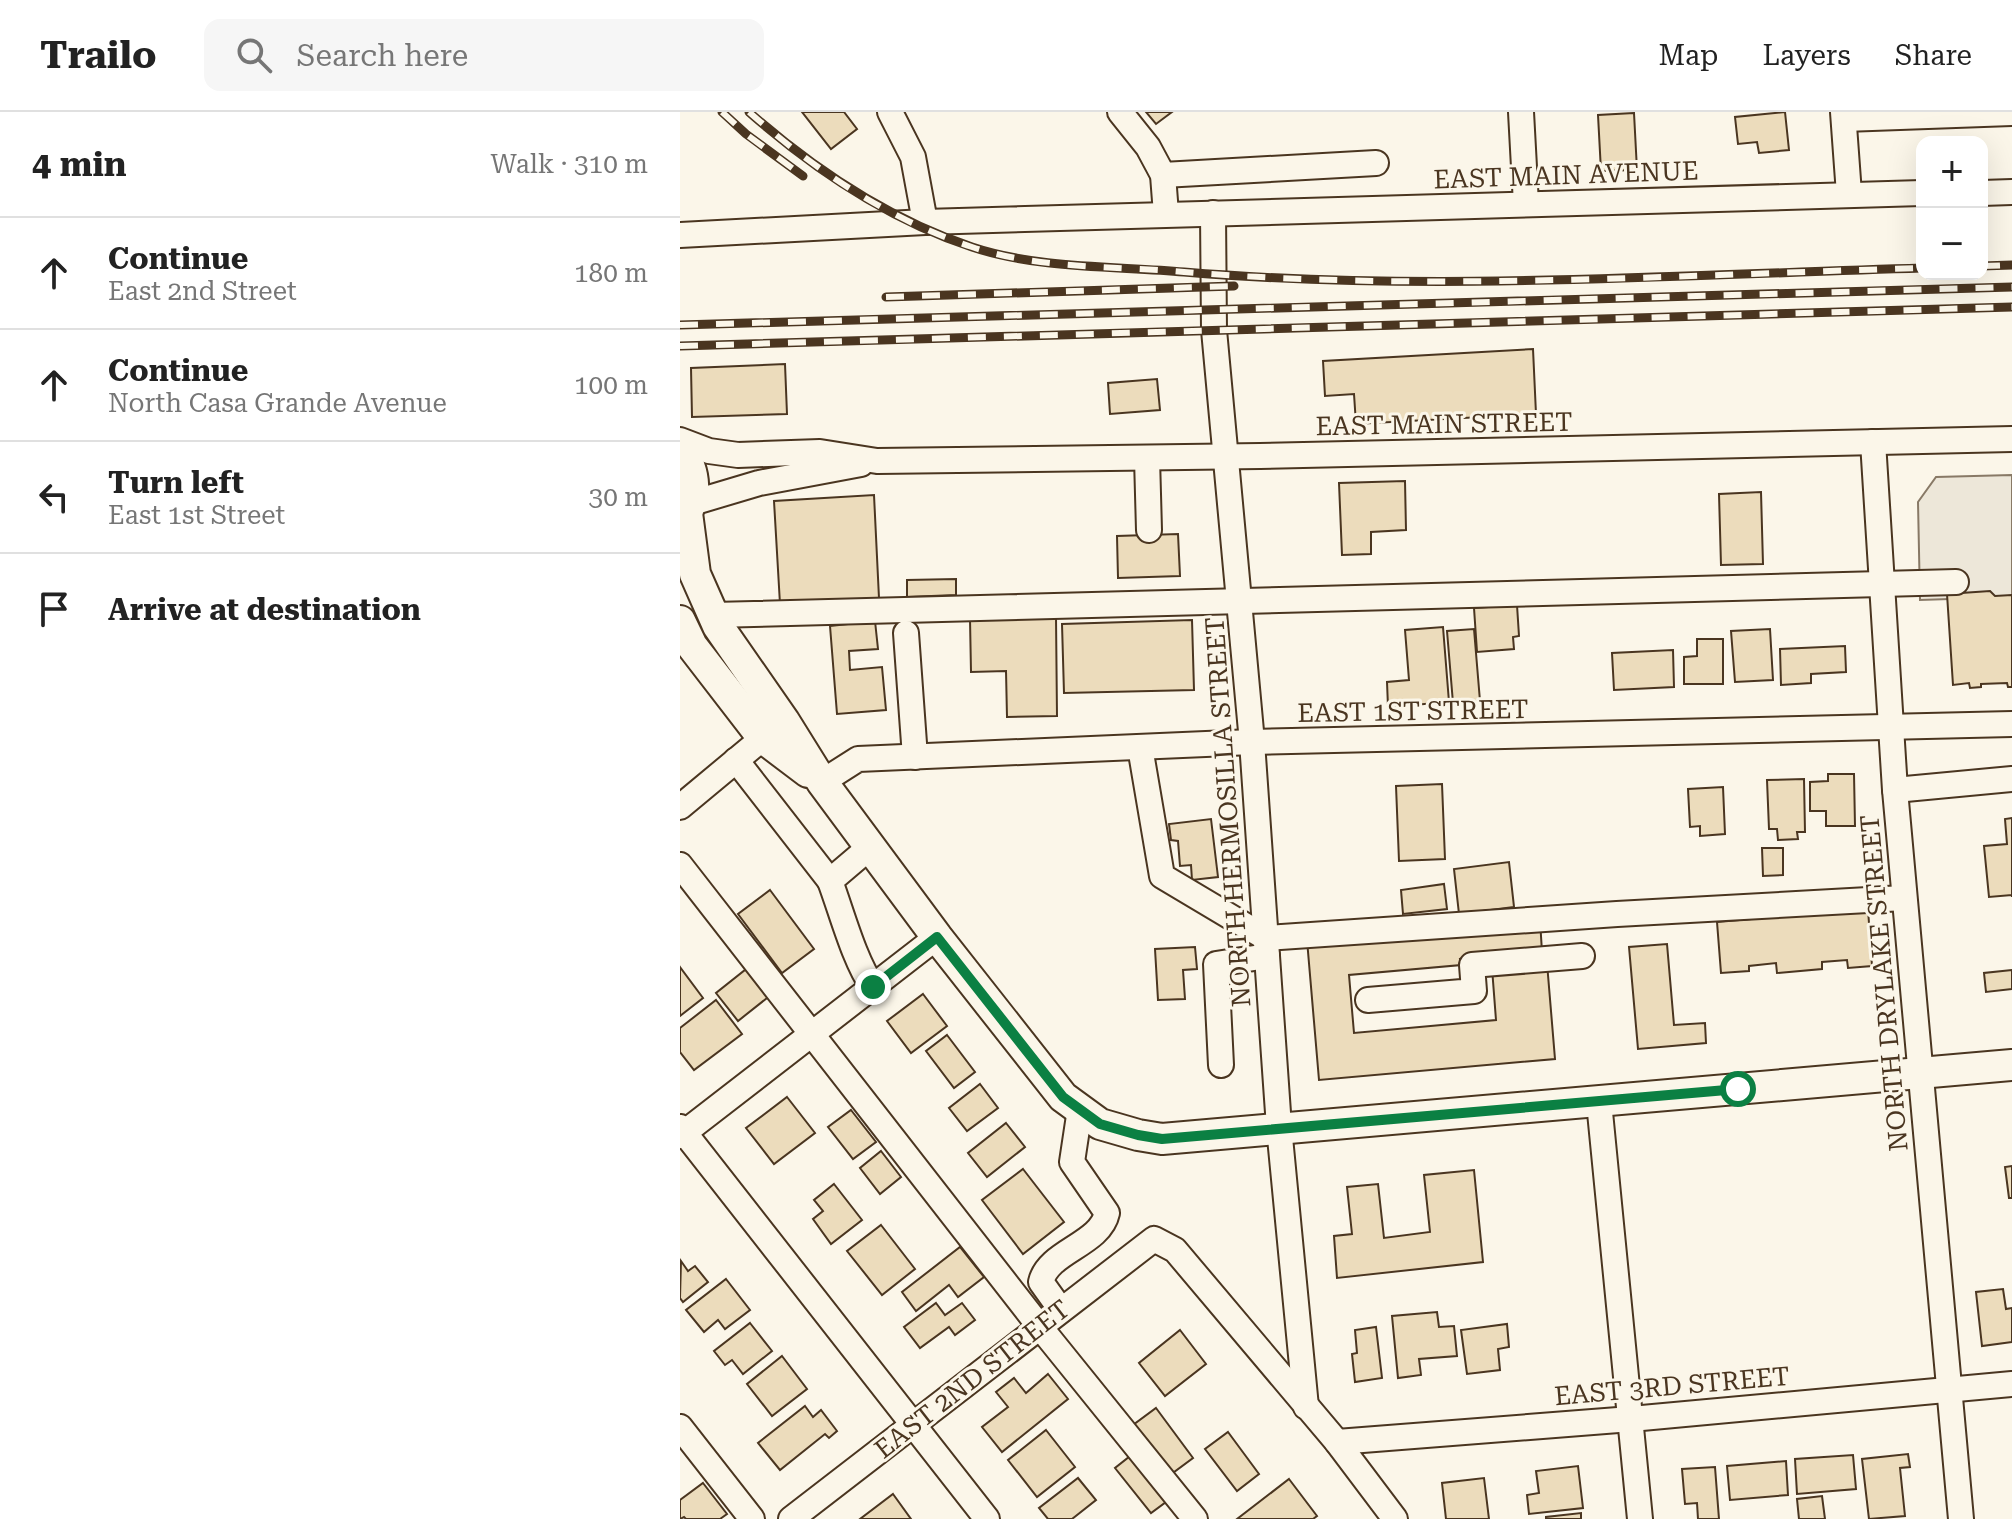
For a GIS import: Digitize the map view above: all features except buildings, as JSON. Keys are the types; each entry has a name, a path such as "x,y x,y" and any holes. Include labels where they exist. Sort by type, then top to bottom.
{"main road":[{"path":"680,449 689,463 693,478 686,512 695,574 713,615 822,782 937,937 1063,1097 1100,1124 1162,1139 2012,1065"},
{"path":"682,631 719,684 763,738 822,782"}],"street":[{"path":"890,112 913,157 925,222"},
{"path":"1120,112 1148,147 1163,175 1166,214"},
{"path":"1521,112 1526,204"},
{"path":"1849,194 1844,115 2012,113"},
{"path":"1163,175 1376,163"},
{"path":"1988,193 2012,192"},
{"name":"EAST MAIN AVENUE","path":"680,235 925,222 1916,193"},
{"name":"NORTH HERMOSILLA STREET","path":"1213,213 1214,330 1252,742 1279,1127 1306,1407"},
{"name":"EAST MAIN STREET","path":"680,440 709,451 738,455 820,452 877,461 1227,457 2012,439"},
{"name":"NORTH DRYLAKE STREET","path":"1873,442 1890,728 1918,1072 1951,1389 1961,1519"},
{"path":"1147,458 1149,530"},
{"name":"EAST MAIN STREET","path":"686,512 759,483 877,461"},
{"path":"713,615 1956,582"},
{"path":"906,633 915,757"},
{"name":"EAST 1ST STREET","path":"822,782 858,759 1252,742 2012,724"},
{"path":"680,807 763,738"},
{"path":"1140,747 1162,876 1267,947"},
{"path":"736,760 830,881 855,946 859,968 873,987"},
{"path":"1895,790 2012,779"},
{"path":"830,881 870,847"},
{"path":"680,865 810,1035 1195,1519"},
{"path":"1221,1065 1216,964 1267,947 1617,914 1904,898"},
{"path":"937,937 681,1132 987,1519"},
{"path":"1368,1000 1474,991 1472,965 1582,956"},
{"path":"1599,1102 1640,1519"},
{"path":"1061,1310 1041,1282 1044,1271 1090,1236 1105,1221 1107,1213 1072,1162 1080,1109"},
{"name":"EAST 2ND STREET","path":"791,1519 1154,1239 1175,1250 1306,1407"},
{"name":"EAST 3RD STREET","path":"1337,1442 2012,1384"},
{"path":"1306,1407 1337,1442 1392,1518"},
{"path":"680,1427 752,1519"}],"shaded area":[{"path":"2012,475 2012,597 1920,600 1918,502 1936,477"}],"railway":[{"path":"722,112 803,176"},
{"path":"749,112 800,154 882,208 972,247 1050,263 1368,281 1645,278 1916,268"},
{"path":"1988,266 2012,265"},
{"path":"886,297 1234,286"},
{"path":"680,325 2012,287"},
{"path":"680,346 2012,307"}],"route":[{"path":"873,987 937,937 1063,1097 1100,1124 1162,1139 1738,1089"}]}
